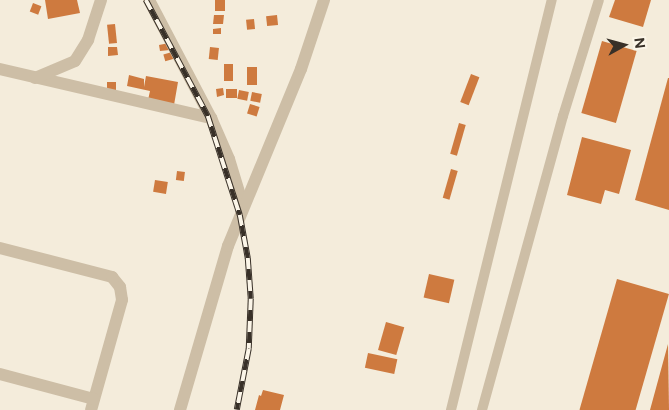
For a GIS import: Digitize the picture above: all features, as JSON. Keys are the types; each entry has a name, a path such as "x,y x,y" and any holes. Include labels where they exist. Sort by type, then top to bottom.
{"street":[{"path":"35,78 75,60 88,40 101,0"},
{"path":"149,0 212,118 229,159 244,205"},
{"path":"180,410 228,246 301,69 324,0"},
{"path":"0,69 212,118"},
{"path":"0,248 112,277 120,287 122,300 92,404 0,374"}],"lane":[{"path":"451,410 552,0"},
{"path":"482,410 563,116 599,0"}],"building":[{"path":"45,0 77,0 80,13 48,19"},
{"path":"215,0 225,0 225,11 215,11"},
{"path":"615,0 651,0 643,27 609,17"},
{"path":"33,3 41,6 38,15 30,11"},
{"path":"214,15 224,15 223,24 213,24"},
{"path":"277,15 278,25 267,26 266,16"},
{"path":"254,19 255,29 247,30 246,20"},
{"path":"115,24 117,43 109,44 107,25"},
{"path":"221,28 221,34 213,34 213,29"},
{"path":"602,41 637,51 616,123 581,113"},
{"path":"169,43 170,50 160,51 159,45"},
{"path":"108,47 117,47 118,55 108,56"},
{"path":"210,47 219,48 218,60 209,59"},
{"path":"172,52 174,59 165,61 163,54"},
{"path":"224,64 233,64 233,81 224,81"},
{"path":"247,67 257,67 257,85 247,85"},
{"path":"471,74 479,77 469,105 460,102"},
{"path":"129,75 144,79 144,87 146,76 178,82 174,105 148,100 150,91 127,86"},
{"path":"669,78 669,210 635,200"},
{"path":"107,82 116,82 116,91 107,91"},
{"path":"223,88 224,95 217,97 216,89"},
{"path":"226,89 237,89 237,98 226,98"},
{"path":"239,90 249,92 247,101 237,99"},
{"path":"252,92 262,94 260,103 250,101"},
{"path":"250,104 260,107 257,116 247,114"},
{"path":"459,123 466,125 457,156 450,154"},
{"path":"582,137 631,150 619,194 605,190 601,204 567,195"},
{"path":"451,169 458,171 449,200 443,198"},
{"path":"177,171 185,172 184,181 176,180"},
{"path":"155,180 168,182 166,194 153,192"},
{"path":"429,274 454,280 449,303 424,297"},
{"path":"617,279 669,294 636,410 580,410"},
{"path":"386,322 404,327 396,355 378,350"},
{"path":"668,344 669,410 650,410"},
{"path":"368,353 397,359 394,374 365,368"},
{"path":"263,390 284,395 280,410 255,410 259,395 261,396"}],"railway":[{"path":"146,0 208,116 240,215 248,258 251,299 249,349 237,410"}]}
